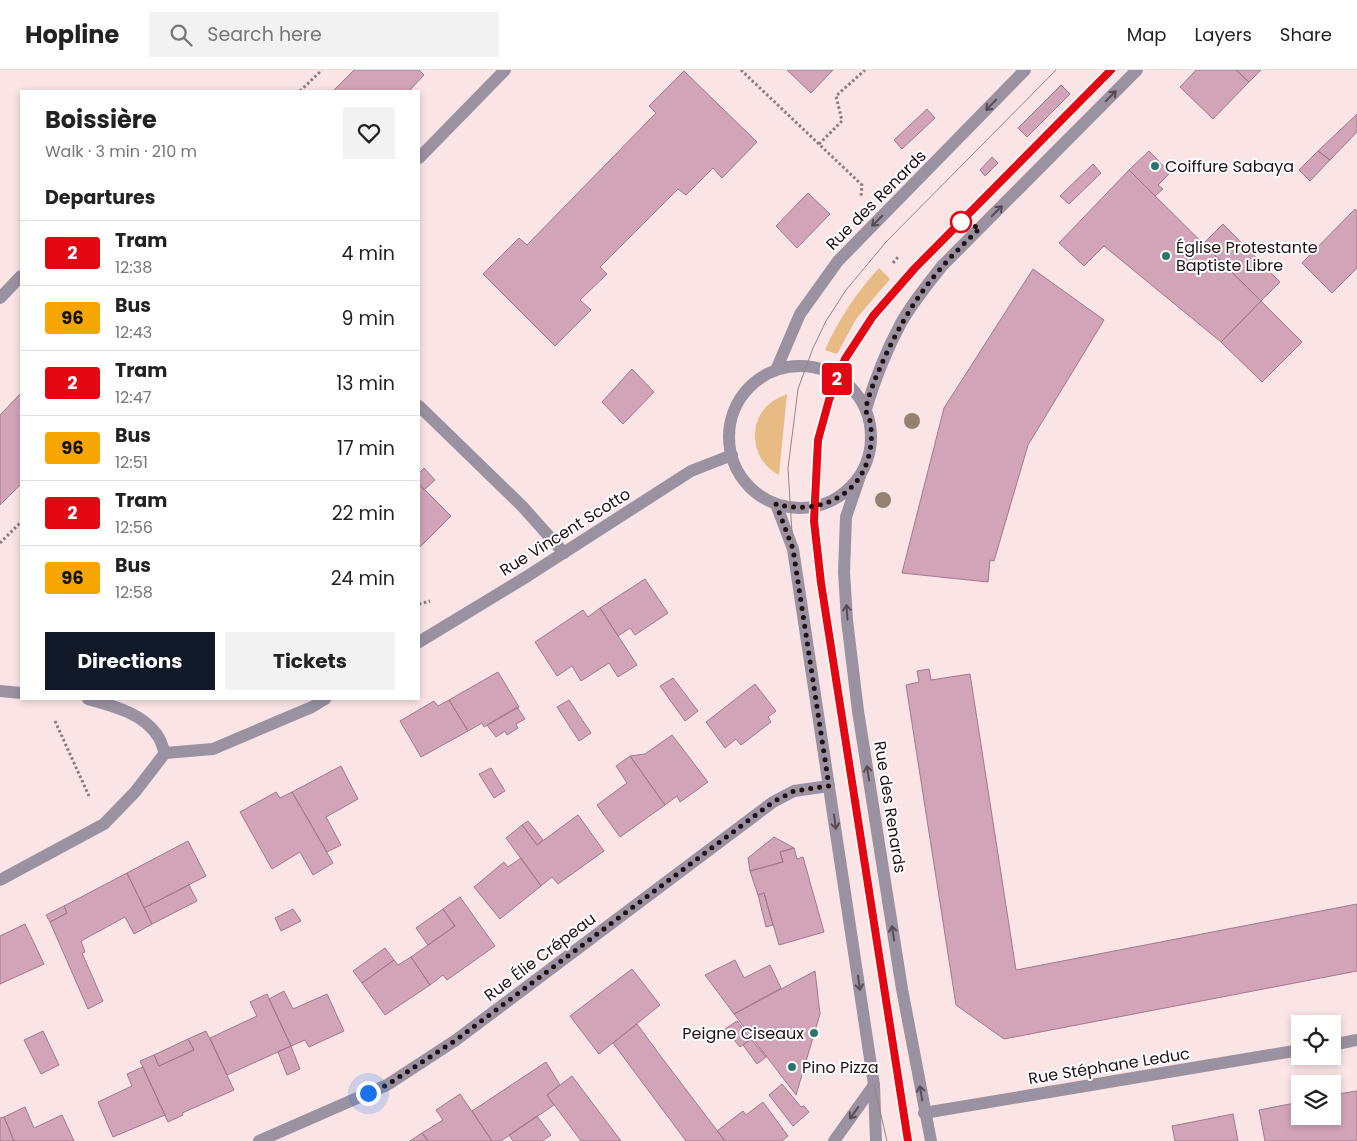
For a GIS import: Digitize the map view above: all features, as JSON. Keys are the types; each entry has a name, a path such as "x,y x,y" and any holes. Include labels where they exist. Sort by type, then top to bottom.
{"street":[{"path":"420,157 505,70"},
{"name":"Rue des Renards","path":"776,370 800,314 838,261 1025,70"},
{"path":"866,409 878,372 902,322 922,291 942,266 1137,70"},
{"path":"0,298 20,277"},
{"path":"803,366 832,373 849,385 866,409 871,430 871,444 866,466 853,485 838,498 817,506 800,508 776,504 761,496 748,485 739,473 729,441 736,406 752,384 776,370 803,366"},
{"path":"420,407 522,506 564,553"},
{"name":"Rue Vincent Scotto","path":"420,641 564,553 691,471 732,455"},
{"name":"Rue des Renards","path":"860,476 846,517 844,572 847,620 861,730 902,990 924,1113 931,1141"},
{"path":"776,504 793,549 874,1085 876,1141"},
{"path":"0,691 20,693"},
{"path":"92,700 119,707 146,723 159,739 165,753"},
{"path":"0,880 104,824 135,792 165,753 213,749 312,707 323,700"},
{"name":"Rue Élie Crépeau","path":"259,1141 387,1085 456,1040 773,802 794,791 829,786"},
{"path":"1341,1043 1357,1040"},
{"name":"Rue Stéphane Leduc","path":"924,1113 1291,1052"},
{"path":"834,1141 874,1085"}],"path":[{"path":"301,90 322,70"},
{"path":"741,70 862,186 860,202"},
{"path":"819,144 842,121 836,96 864,70"},
{"path":"893,263 898,257"},
{"path":"0,543 20,523"},
{"path":"54,721 89,796"}],"shaded area":[{"path":"879,268 890,279 856,319 837,354 825,350 849,307"},
{"path":"787,394 779,475 764,462 756,444 755,434 756,424 767,406 774,400"}],"building":[{"path":"354,70 419,70 424,75 410,90 334,90"},
{"path":"787,70 833,70 811,93"},
{"path":"1196,70 1236,70 1249,82 1213,119 1180,87"},
{"path":"1236,70 1261,70 1249,82"},
{"path":"684,71 757,142 722,178 713,168 686,195 678,189 600,267 607,274 580,300 591,310 555,346 483,274 519,238 527,245 656,113 649,106"},
{"path":"1061,85 1070,94 1027,137 1018,128"},
{"path":"927,109 935,118 902,149 894,140"},
{"path":"1357,114 1357,132 1330,160 1318,151"},
{"path":"1149,151 1170,173 1158,185 1163,189 1155,196 1129,170"},
{"path":"1318,151 1330,160 1310,181 1299,170"},
{"path":"992,157 998,163 985,176 980,170"},
{"path":"1093,164 1101,173 1069,204 1060,196"},
{"name":"Église Protestante Baptiste Libre","path":"1129,170 1261,301 1221,342 1104,246 1084,266 1059,243"},
{"path":"808,193 830,214 797,248 776,226"},
{"path":"1355,209 1357,211 1357,268 1332,293 1302,263"},
{"path":"1223,224 1280,282 1261,301 1203,244"},
{"path":"1033,269 1104,320 1028,445 994,561 990,560 988,582 902,573 944,408"},
{"path":"1261,301 1302,342 1262,382 1221,342"},
{"path":"632,369 654,392 623,424 602,402"},
{"path":"20,394 20,485 0,505 0,415"},
{"path":"424,468 435,480 424,490 420,485 420,472"},
{"path":"420,485 451,516 420,547"},
{"path":"645,579 668,613 635,635 630,628 618,636 600,608"},
{"path":"600,608 637,665 618,677 609,663 581,681 572,666 557,676 535,642 583,610 588,617"},
{"path":"929,669 931,680 970,674 1016,970 1357,904 1357,971 1004,1039 956,1005 906,685 919,682 917,671"},
{"path":"498,672 519,707 484,727 482,723 468,731 449,700"},
{"path":"673,678 698,711 685,721 660,686"},
{"path":"755,684 776,711 768,717 771,722 741,745 736,739 725,748 706,722"},
{"path":"449,700 468,731 421,757 400,721 434,701 438,706"},
{"path":"569,700 591,733 579,741 557,707"},
{"path":"517,707 525,719 516,724 518,728 507,735 505,731 496,737 487,725"},
{"path":"672,735 708,782 680,802 677,796 665,805 630,756 645,754"},
{"path":"630,756 665,805 620,837 597,805 627,783 616,766"},
{"path":"341,766 358,799 326,817 341,845 327,852 292,792"},
{"path":"491,768 505,791 494,798 479,774"},
{"path":"276,792 280,798 292,792 333,863 313,875 300,852 272,869 240,812"},
{"path":"578,815 604,851 558,884 552,877 541,886 506,838 522,825 537,845"},
{"path":"528,821 543,840 537,845 522,825"},
{"path":"774,837 794,848 780,852 783,862 750,871 748,858"},
{"path":"188,841 206,876 144,908 127,873"},
{"path":"794,848 797,859 803,857 824,932 779,945 764,893 758,895 750,871 783,862 780,852"},
{"path":"521,858 541,886 500,919 474,887 504,862 508,867"},
{"path":"127,873 152,924 134,934 125,917 81,941 85,952 82,953 103,1001 88,1009 50,922 67,913 64,906"},
{"path":"189,885 197,901 152,924 144,908"},
{"path":"764,893 773,925 766,927 758,895"},
{"path":"460,897 495,946 447,980 443,975 430,985 411,957 455,926 443,909"},
{"path":"64,906 67,913 50,922 46,915"},
{"path":"293,909 301,921 281,931 275,918"},
{"path":"443,909 455,926 428,945 416,928"},
{"path":"25,924 44,964 0,984 0,936"},
{"path":"385,948 394,960 362,983 353,971"},
{"path":"411,957 430,985 385,1015 362,983 394,960 398,965"},
{"path":"735,960 744,978 770,965 781,988 734,1014 705,975"},
{"path":"632,969 660,1005 599,1054 570,1016"},
{"path":"815,971 820,1014 796,1095 734,1014"},
{"path":"284,991 293,1009 327,994 344,1031 309,1047 305,1040 291,1046 269,999"},
{"path":"267,994 291,1046 227,1075 210,1038 257,1016 250,1002"},
{"path":"737,1021 751,1039 740,1047 725,1029"},
{"path":"637,1024 725,1141 686,1141 613,1043"},
{"path":"43,1031 59,1065 41,1074 24,1040"},
{"path":"206,1031 234,1090 182,1113 183,1115 168,1122 140,1061 154,1055 159,1066 194,1050 188,1039"},
{"path":"188,1039 194,1050 159,1066 154,1055"},
{"path":"751,1039 766,1057 757,1064 743,1045"},
{"path":"291,1046 300,1069 287,1075 278,1052"},
{"path":"546,1062 560,1085 547,1095 554,1105 501,1141 492,1141 472,1111"},
{"path":"143,1067 165,1115 113,1137 98,1102 132,1086 127,1074"},
{"path":"572,1076 621,1141 581,1141 547,1095"},
{"path":"782,1084 801,1107 804,1106 809,1112 793,1126 769,1095"},
{"path":"1357,1091 1357,1141 1265,1141 1259,1110 1291,1104 1291,1125 1341,1125 1341,1094"},
{"path":"460,1094 492,1141 428,1141 422,1133 443,1120 436,1110"},
{"path":"763,1102 788,1136 782,1141 725,1141 717,1131 743,1111 746,1115"},
{"path":"25,1107 34,1128 62,1115 74,1141 14,1141 4,1117"},
{"path":"1233,1114 1238,1141 1175,1141 1172,1126"},
{"path":"537,1116 551,1135 542,1141 513,1141 509,1135"},
{"path":"4,1117 14,1141 0,1141 0,1118"},
{"path":"422,1133 428,1141 410,1141"}],"tram line":[{"path":"793,549 788,468 798,389 813,348 826,321 846,290 886,242 1056,70"},
{"path":"908,1141 821,583 814,521 818,440 829,400 845,359 873,316 915,268 1111,70"},
{"name":"2","path":"908,1141 821,583 814,521 818,440 829,400 845,359 873,316 915,268 1111,70"},
{"path":"874,1085 887,1141"}],"place":[{"name":"Coiffure Sabaya","path":"1155,166"},
{"name":"Église Protestante Baptiste Libre","path":"1166,256"},
{"name":"Peigne Ciseaux","path":"814,1033"},
{"name":"Pino Pizza","path":"792,1067"}],"route":[{"path":"368,1093 387,1085 456,1040 773,802 794,791 829,786 793,549 776,504 800,508 827,503 838,498 860,476 866,466 871,444 871,430 866,409 878,372 902,322 922,291 942,266 980,228 961,222"}]}
